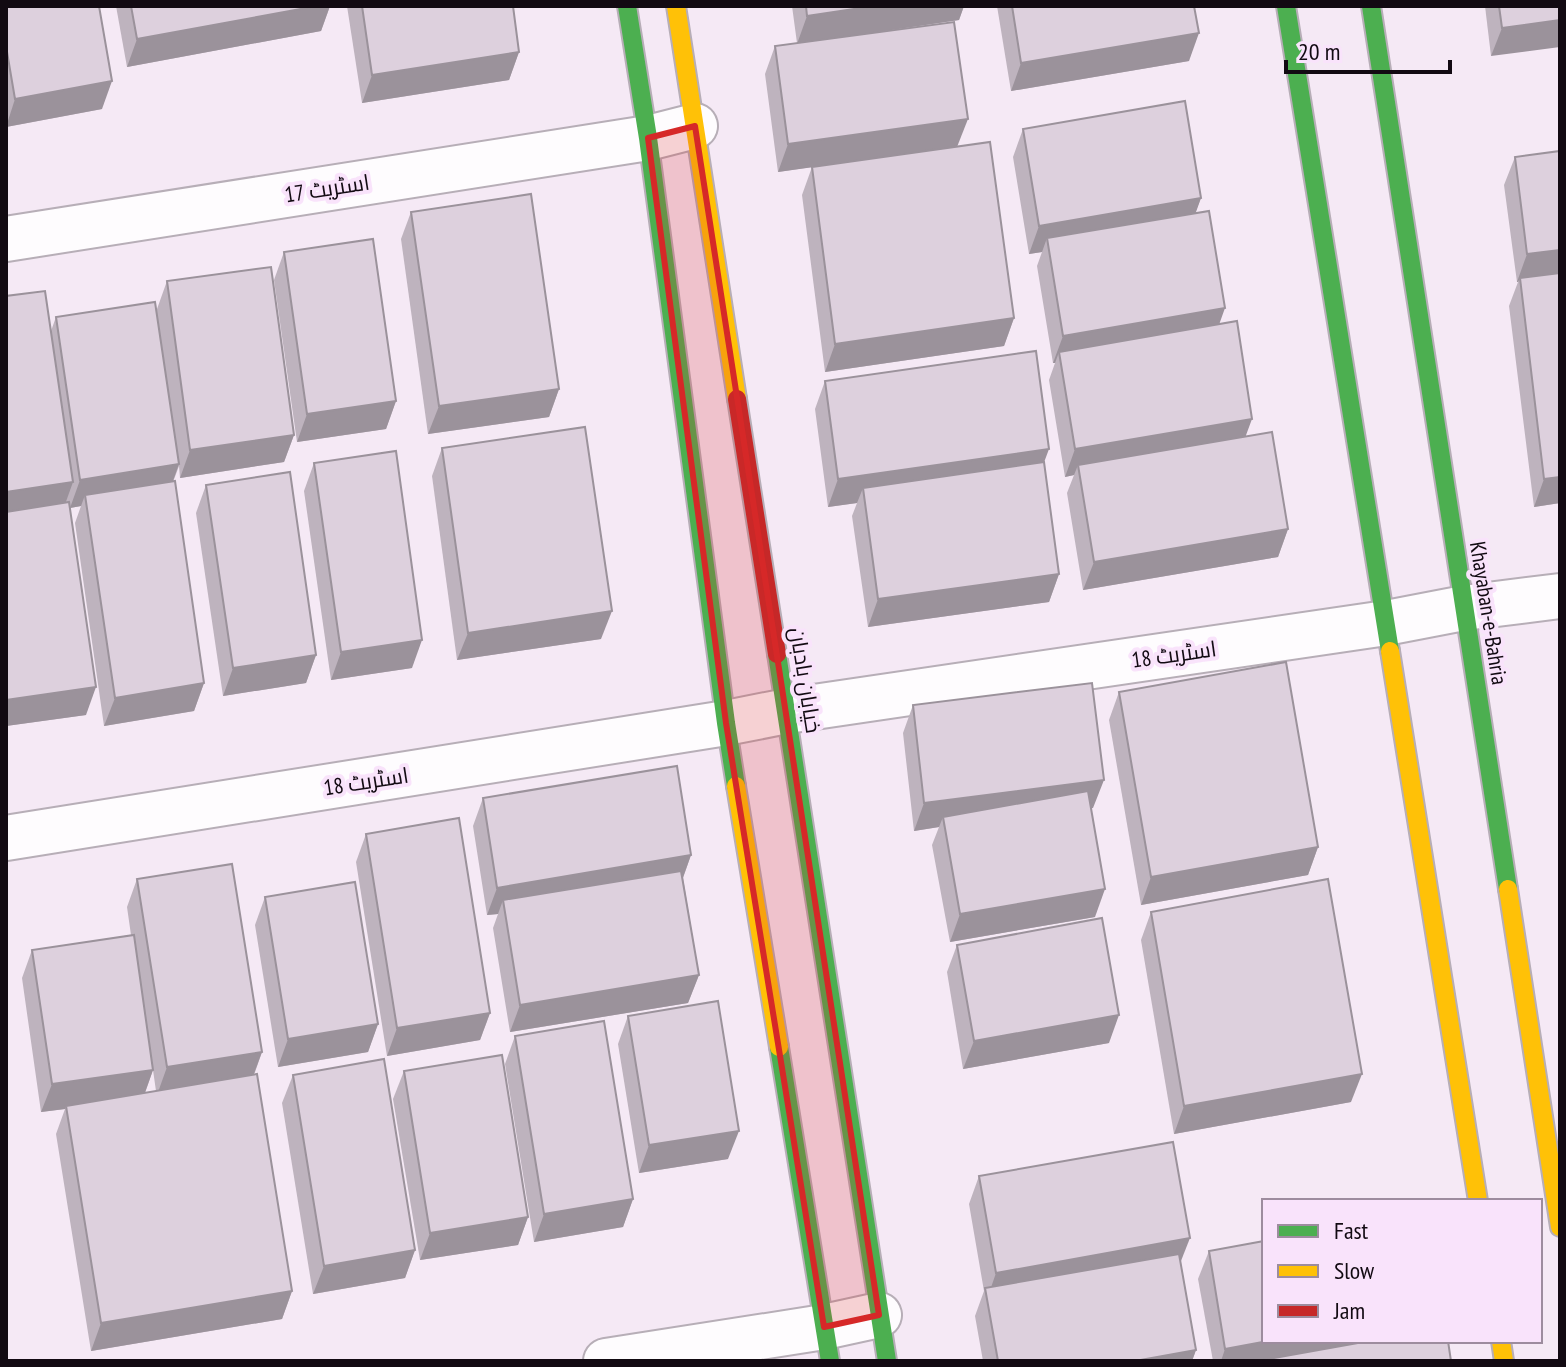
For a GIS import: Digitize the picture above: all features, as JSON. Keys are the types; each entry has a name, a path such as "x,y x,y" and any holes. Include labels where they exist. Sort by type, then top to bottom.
{"street":[{"path":"627,6 648,138 726,723 827,1344"},
{"name":"خیابان بادبان","path":"676,6 887,1361"},
{"path":"1286,6 1478,1199"},
{"name":"Khayaban-e-Bahria","path":"1371,6 1560,1227"},
{"name":"اسٹریٹ 17","path":"6,239 648,138 695,126"},
{"name":"اسٹریٹ 18","path":"6,838 787,711 1560,596"},
{"path":"606,1361 827,1344 879,1315"}],"highlighted area":[{"path":"695,126 879,1315 824,1327 726,723 648,138"}],"building":[{"path":"6,6 99,6 112,81 15,99 6,46"},
{"path":"131,6 317,6 137,39"},
{"path":"362,6 513,6 519,52 372,75"},
{"path":"806,6 874,6 807,16"},
{"path":"1012,6 1194,6 1199,33 1021,63"},
{"path":"1499,6 1560,6 1560,20 1502,28"},
{"path":"954,22 968,119 788,144 775,46"},
{"path":"1185,101 1201,198 1039,226 1023,129"},
{"path":"990,142 1014,318 835,344 812,167"},
{"path":"1560,151 1560,250 1527,254 1515,157"},
{"path":"531,194 559,389 439,406 411,212"},
{"path":"1209,211 1225,308 1063,336 1047,238"},
{"path":"373,239 396,401 307,414 284,252"},
{"path":"271,267 294,435 190,450 167,281"},
{"path":"1560,273 1560,477 1544,479 1520,278"},
{"path":"45,291 73,482 6,492 6,296"},
{"path":"155,302 179,464 80,480 56,317"},
{"path":"1237,321 1252,419 1075,449 1059,352"},
{"path":"1036,351 1049,449 838,479 825,381"},
{"path":"585,427 612,611 468,633 442,448"},
{"path":"1272,432 1288,529 1094,562 1078,465"},
{"path":"396,451 422,640 341,652 314,463"},
{"path":"1044,462 1059,574 878,599 863,488"},
{"path":"290,472 316,655 233,668 206,485"},
{"path":"175,481 204,683 115,698 85,495"},
{"path":"69,502 96,687 6,700 6,512"},
{"path":"1286,662 1318,847 1151,877 1119,692"},
{"path":"1092,683 1104,780 924,803 913,705"},
{"path":"677,766 691,855 497,888 483,798"},
{"path":"1088,791 1105,889 960,914 943,817"},
{"path":"459,818 490,1013 397,1028 366,834"},
{"path":"232,864 262,1052 167,1067 137,879"},
{"path":"681,871 699,975 520,1005 503,900"},
{"path":"1328,879 1362,1074 1184,1106 1151,912"},
{"path":"355,882 378,1024 288,1039 265,897"},
{"path":"1102,918 1119,1015 974,1041 957,945"},
{"path":"134,935 153,1070 52,1084 32,950"},
{"path":"718,1001 739,1131 649,1145 628,1016"},
{"path":"604,1021 633,1199 544,1214 515,1036"},
{"path":"502,1055 528,1217 430,1233 404,1071"},
{"path":"384,1059 415,1250 324,1266 293,1075"},
{"path":"257,1074 292,1291 101,1323 66,1106"},
{"path":"1173,1142 1190,1238 996,1273 979,1176"},
{"path":"1262,1241 1262,1342 1225,1349 1209,1251"},
{"path":"1179,1254 1196,1350 1135,1361 998,1361 985,1288"},
{"path":"1358,1343 1448,1343 1451,1361 1258,1361"}],"traffic: fast":[{"path":"627,6 648,138 736,786"},
{"path":"1286,6 1390,651"},
{"path":"1371,6 1508,889"},
{"path":"777,654 887,1361"},
{"path":"779,1047 830,1361"}],"traffic: slow":[{"path":"676,6 737,399"},
{"path":"1390,651 1478,1199"},
{"path":"736,786 779,1047"},
{"path":"1508,889 1560,1227"},
{"path":"1501,1343 1504,1361"}],"traffic: jam":[{"path":"737,399 777,654"}]}
